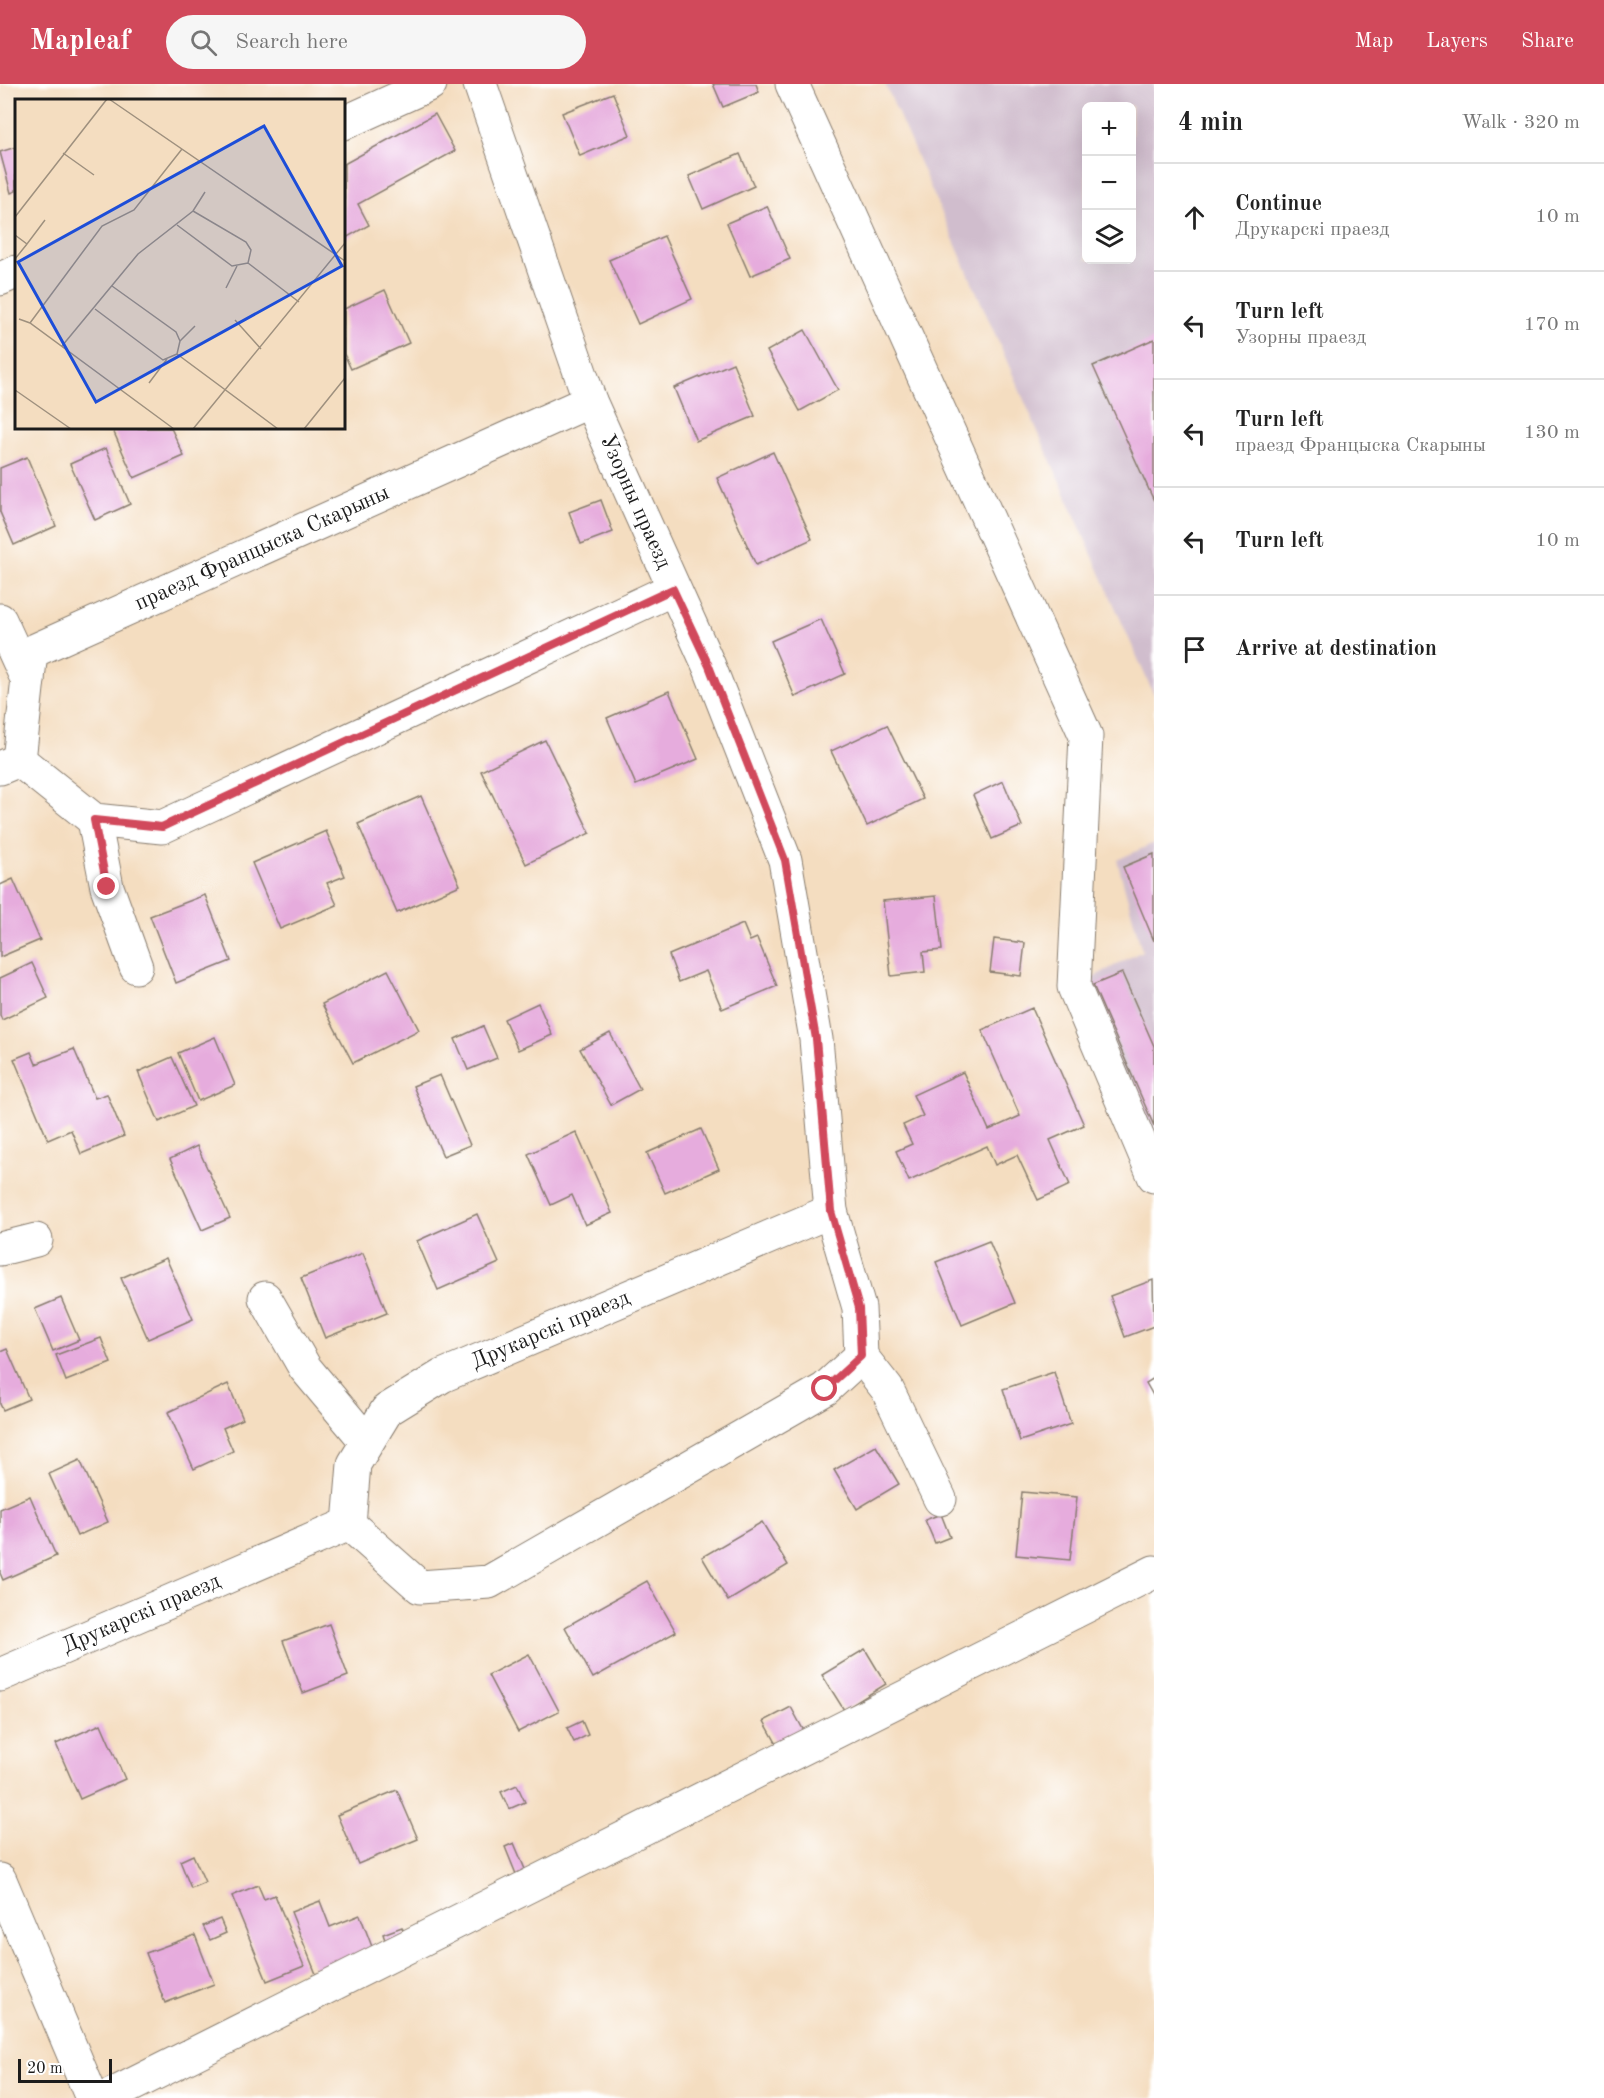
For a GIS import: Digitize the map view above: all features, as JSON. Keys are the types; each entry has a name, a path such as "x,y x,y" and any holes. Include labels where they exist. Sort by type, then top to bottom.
{"street":[{"path":"345,123 430,84"},
{"name":"Узорны праезд","path":"480,84 590,401 709,666 785,860 816,1039 831,1211 859,1308 861,1356"},
{"path":"792,84 1086,736 1074,987 1154,1176"},
{"path":"0,279 15,272"},
{"name":"праезд Францыска Скарыны","path":"94,820 9,764 28,681 31,652 590,401"},
{"path":"136,967 107,887 94,820 162,827 673,589"},
{"path":"0,620 28,681"},
{"name":"Друкарскі праезд","path":"0,1675 349,1524 354,1464 387,1410 442,1376 831,1211"},
{"path":"0,1249 36,1240"},
{"path":"265,1298 305,1368 368,1442"},
{"path":"349,1524 420,1587 489,1582 825,1389 861,1356 887,1389 940,1499"},
{"path":"106,2098 1154,1572"},
{"path":"0,1880 92,2098"}],"shaded area":[{"path":"885,84 1154,84 1154,695"},
{"path":"1154,843 1154,1158 1079,985 1142,951 1117,860"}],"building":[{"path":"713,84 756,84 759,92 723,107"},
{"path":"613,93 630,135 580,156 562,113"},
{"path":"435,114 455,151 358,204 369,225 345,238 345,163"},
{"path":"15,147 15,191 11,193 0,152"},
{"path":"740,154 754,186 703,209 689,176"},
{"path":"767,206 790,259 750,276 727,223"},
{"path":"664,236 692,299 638,324 609,260"},
{"path":"385,290 409,343 351,369 345,356 345,309"},
{"path":"805,330 838,390 800,411 767,351"},
{"path":"1154,339 1154,501 1093,366"},
{"path":"733,363 755,416 696,441 674,388"},
{"path":"112,429 171,429 184,456 134,478"},
{"path":"106,448 130,504 95,520 70,464"},
{"path":"773,452 812,539 756,565 717,478"},
{"path":"27,457 56,526 14,545 0,512 0,468"},
{"path":"601,500 613,532 581,544 569,512"},
{"path":"821,619 845,674 795,697 771,641"},
{"path":"669,691 698,759 636,785 607,718"},
{"path":"887,725 923,799 867,826 831,751"},
{"path":"545,740 590,833 526,864 481,771"},
{"path":"1003,781 1022,826 992,839 973,795"},
{"path":"421,796 460,885 397,913 358,824"},
{"path":"326,831 345,876 327,883 337,905 280,929 252,863"},
{"path":"1154,854 1154,941 1123,867"},
{"path":"13,879 40,940 0,957 0,885"},
{"path":"205,895 231,961 176,983 150,916"},
{"path":"936,896 942,950 923,952 925,972 891,976 883,901"},
{"path":"743,924 750,941 757,938 777,986 722,1009 706,971 679,982 669,955"},
{"path":"994,939 1025,943 1021,976 990,972"},
{"path":"32,963 48,998 2,1020 0,978"},
{"path":"388,970 419,1030 353,1063 322,1004"},
{"path":"1122,973 1154,1046 1154,1126 1093,985"},
{"path":"538,1003 552,1035 518,1050 504,1019"},
{"path":"1032,1008 1084,1125 1050,1140 1070,1185 1038,1200 1017,1155 995,1165 987,1146 909,1181 896,1151 912,1144 903,1125 923,1116 913,1095 963,1072 989,1130 1020,1116 982,1030"},
{"path":"483,1026 497,1058 468,1070 455,1039"},
{"path":"610,1033 640,1089 611,1105 580,1049"},
{"path":"215,1037 235,1085 198,1101 178,1053"},
{"path":"74,1049 95,1098 107,1094 124,1136 81,1154 71,1130 48,1140 14,1059 31,1052 36,1064"},
{"path":"172,1057 194,1106 159,1122 138,1072"},
{"path":"440,1075 470,1145 443,1156 413,1086"},
{"path":"701,1129 719,1169 665,1193 647,1153"},
{"path":"576,1132 612,1213 585,1225 572,1195 551,1205 528,1154"},
{"path":"197,1146 230,1218 202,1230 170,1159"},
{"path":"477,1214 499,1263 438,1290 417,1241"},
{"path":"989,1241 1015,1303 962,1325 936,1262"},
{"path":"363,1253 387,1313 325,1338 301,1278"},
{"path":"166,1258 193,1319 148,1339 121,1278"},
{"path":"1153,1280 1154,1326 1125,1337 1110,1296"},
{"path":"61,1298 79,1340 53,1351 35,1309"},
{"path":"101,1338 111,1363 66,1381 56,1355"},
{"path":"7,1349 29,1399 3,1410 0,1404 0,1352"},
{"path":"1054,1372 1071,1424 1020,1441 1003,1389"},
{"path":"1154,1378 1154,1397 1146,1383"},
{"path":"228,1384 243,1419 223,1428 233,1451 194,1469 168,1412"},
{"path":"876,1446 899,1484 857,1509 834,1470"},
{"path":"80,1460 108,1522 77,1536 49,1474"},
{"path":"1022,1492 1077,1497 1070,1560 1016,1555"},
{"path":"30,1496 56,1556 3,1580 0,1573 0,1509"},
{"path":"941,1514 950,1537 935,1543 925,1520"},
{"path":"762,1522 788,1565 728,1601 702,1557"},
{"path":"647,1581 676,1632 593,1678 565,1627"},
{"path":"329,1624 348,1676 303,1693 283,1641"},
{"path":"865,1649 886,1684 844,1710 822,1675"},
{"path":"529,1654 559,1711 518,1732 488,1675"},
{"path":"791,1707 805,1733 779,1748 764,1721"},
{"path":"582,1721 588,1735 574,1742 567,1728"},
{"path":"101,1724 125,1779 80,1799 56,1744"},
{"path":"517,1785 525,1802 509,1809 501,1792"},
{"path":"397,1790 418,1839 358,1864 337,1815"},
{"path":"514,1843 527,1874 518,1879 505,1847"},
{"path":"193,1855 205,1882 191,1888 180,1861"},
{"path":"258,1885 264,1899 275,1895 304,1966 267,1981 232,1896"},
{"path":"320,1901 330,1927 360,1915 374,1952 316,1974 291,1912"},
{"path":"220,1919 226,1933 210,1940 203,1926"},
{"path":"402,1927 407,1942 388,1949 383,1934"},
{"path":"195,1935 214,1984 165,2003 146,1953"}],"route":[{"path":"107,887 94,820 162,827 673,589 709,666 785,860 816,1039 831,1211 859,1308 861,1356 825,1389"}]}
